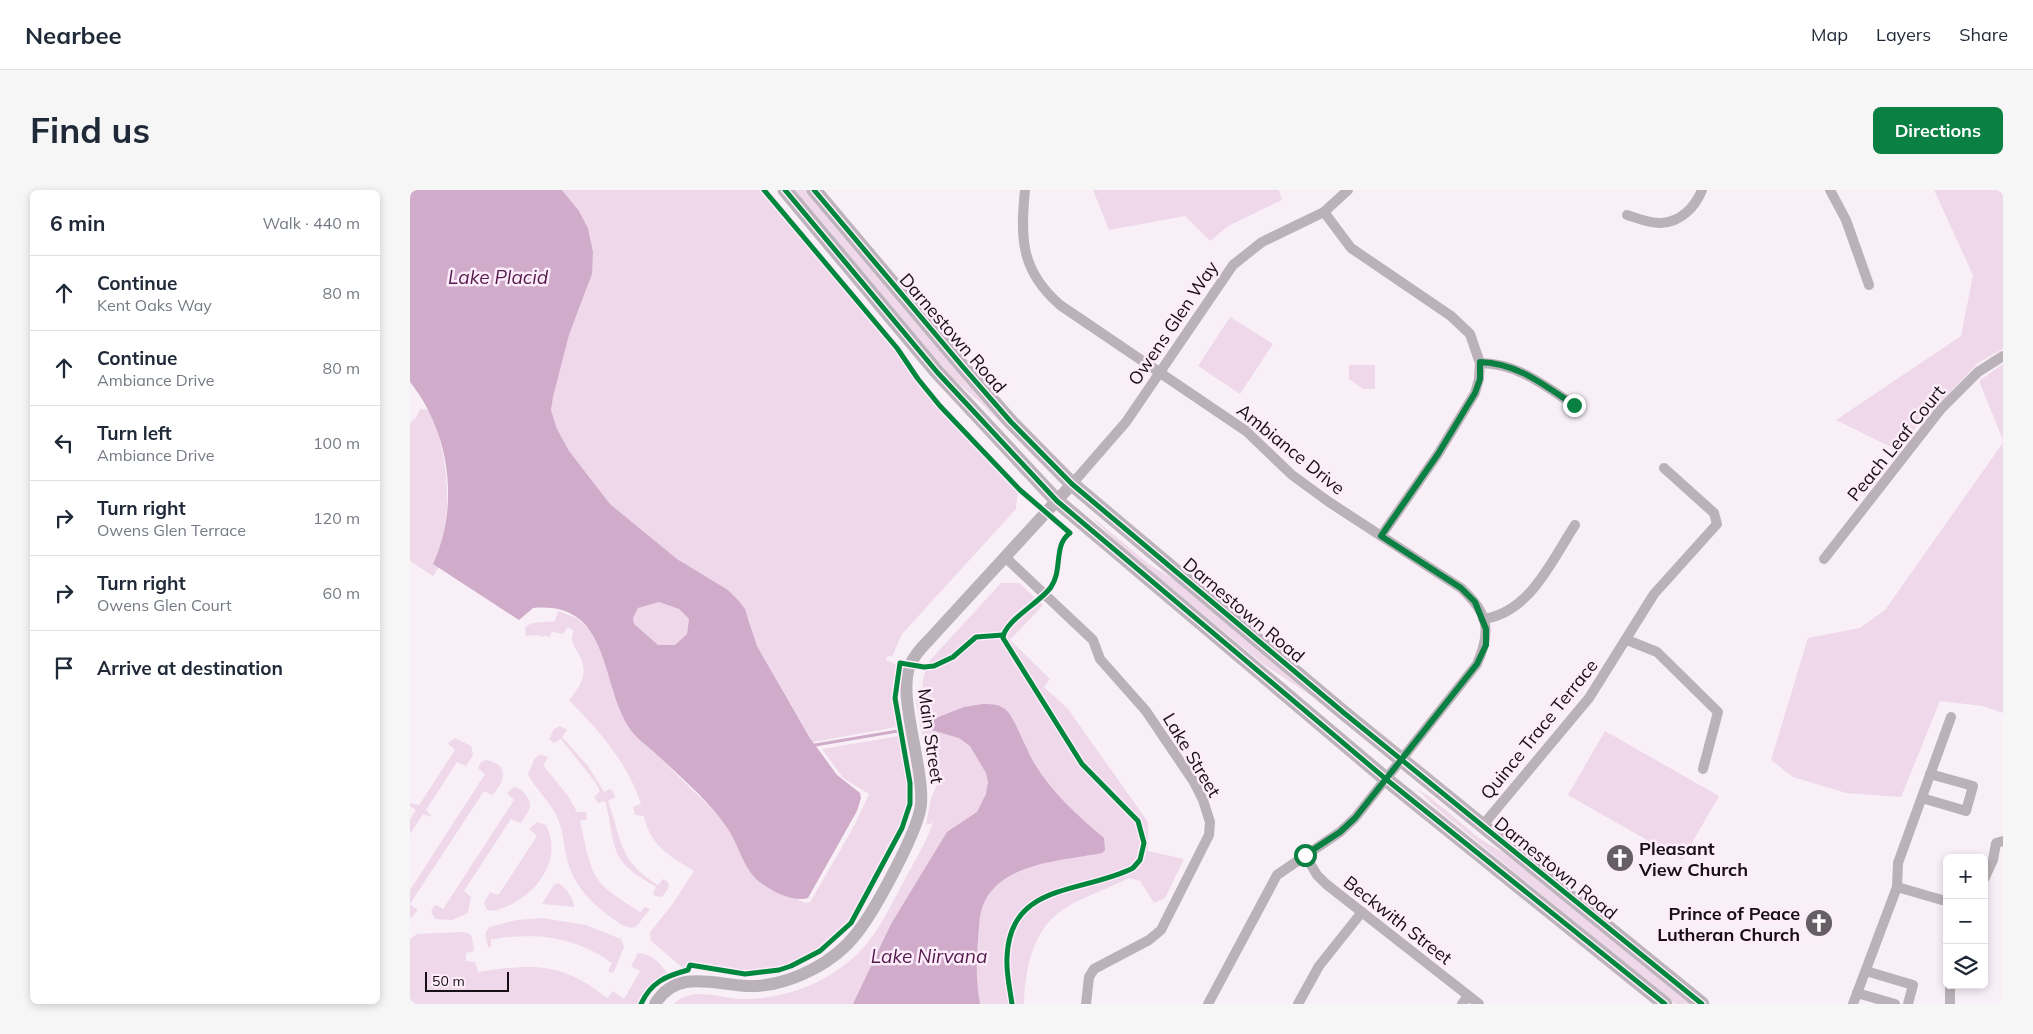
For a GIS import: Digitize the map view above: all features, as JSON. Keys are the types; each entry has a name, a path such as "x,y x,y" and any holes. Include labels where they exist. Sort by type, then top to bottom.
{"main road":[{"name":"Darnestown Road","path":"784,190 937,372 1056,501 1386,780 1665,1004"},
{"name":"Darnestown Road","path":"814,190 962,367 1011,422 1072,484 1402,759 1702,1004"}],"street":[{"name":"Ambiance Drive","path":"1024,190 1022,219 1024,251 1032,272 1044,291 1060,305 1246,431 1292,475 1322,497 1461,588 1475,602 1486,629 1486,645 1477,664 1346,828 1281,871 1273,879 1208,1004"},
{"name":"Owens Glen Way","path":"1072,484 1126,422 1233,265 1262,242 1324,212 1348,190"},
{"path":"1627,215 1661,223 1683,216 1698,199 1702,190"},
{"path":"1830,190 1846,220 1869,285"},
{"path":"1324,212 1351,248 1458,322 1470,334 1480,362 1480,379 1475,393 1438,454 1381,536"},
{"name":"Peach Leaf Court","path":"1824,559 1941,409 1978,372 2003,356"},
{"path":"1480,362 1498,363 1522,371 1574,405"},
{"name":"Quince Trace Terrace","path":"1483,825 1589,698 1628,640 1654,594 1717,524 1714,513 1664,468"},
{"name":"Main Street","path":"655,1004 666,991 682,982 700,980 757,986 790,979 832,956 857,933 898,860 919,816 920,780 906,689 910,665 928,641 1072,484"},
{"path":"1483,619 1497,617 1521,602 1531,591 1575,525"},
{"name":"Lake Street","path":"1005,557 1093,640 1102,662 1141,705 1194,782 1204,800 1210,822 1207,840 1161,930 1149,940 1094,969 1090,977 1086,1004"},
{"path":"1628,640 1657,652 1718,712 1703,769"},
{"path":"1853,1004 1897,887 1898,863 1951,717"},
{"path":"1922,798 1966,811 1973,786 1930,774"},
{"path":"1988,871 1993,860 1996,843 2003,841"},
{"name":"Beckwith Street","path":"1305,855 1321,880 1362,912 1465,1000 1479,1004"},
{"path":"1897,887 1942,900"},
{"path":"1298,1004 1319,966 1362,912"},
{"path":"1866,971 1913,984 1908,1004"},
{"path":"1950,989 1950,1004"},
{"path":"1857,993 1895,1004"}],"shaded area":[{"path":"562,190 761,190 893,347 938,407 1018,490 1016,509 902,634 892,657 888,656 886,660 897,665 892,690 897,727 813,742 757,646 749,619 728,590 677,559 610,504 569,451 557,429 551,410 569,335 587,288 593,252 588,227 579,211"},
{"path":"794,190 806,190 960,374 1046,468 981,403 951,377"},
{"path":"1093,190 1279,190 1282,200 1228,226 1210,241 1185,216 1109,230"},
{"path":"1934,190 2003,190 2003,349 1978,363 1895,449 1836,420 1961,336 1973,275"},
{"path":"1230,317 1273,344 1240,394 1198,366"},
{"path":"2003,364 2003,440 1979,381"},
{"path":"1349,365 1375,365 1375,389 1363,389 1349,379"},
{"path":"420,409 430,410 438,430 445,465 447,508 443,536 433,564 439,567 433,576 410,561 410,425"},
{"path":"2003,440 2003,713 1983,706 1940,701 1901,797 1846,793 1793,777 1771,760 1808,638 1860,628 1885,610"},
{"path":"1086,512 1150,565 1175,580 1375,747 1310,695 1263,664 1122,547"},
{"path":"1001,583 1019,583 1043,605 1010,640 1050,679 1044,687 1068,709 1148,822 1148,851 1184,859 1165,898 1154,903 1140,881 1129,878 1062,910 1044,929 1032,952 1026,978 1024,1004 674,1004 681,998 698,994 743,999 762,998 798,990 815,983 846,964 872,937 920,852 933,823 926,825 931,798 937,785 929,767 933,757 930,739 922,734 916,700 920,694 923,696 922,686 925,672 932,658"},
{"path":"659,602 679,609 689,619 687,634 675,645 658,646 634,624 633,618 638,608"},
{"path":"558,611 577,618 594,634 601,647 629,728 715,812 729,830 752,874 764,885 806,903 810,902 853,828 869,794 843,778 822,749 899,736 908,787 907,804 903,819 893,842 861,899 851,915 826,943 792,963 761,971 750,971 729,970 688,962 683,968 651,941 650,932 672,905 694,871 662,849 651,835 644,816 635,815 633,807 641,804 620,761 602,736 569,700 579,686 583,675 583,665 573,644 574,631 568,627 563,634 552,632 549,637 544,635 543,637 538,635 526,636 525,627 532,623 555,621"},
{"path":"560,726 567,730 562,737 588,766 604,792 610,789 613,791 615,797 608,801 619,838 628,858 645,876 658,885 663,879 668,882 669,887 662,897 655,896 653,893 656,887 631,871 621,860 613,841 605,801 598,803 594,797 600,791 596,783 561,739 554,743 549,739 554,729"},
{"path":"1605,731 1719,796 1682,860 1568,795"},
{"path":"455,738 471,746 473,755 466,766 457,762 426,810 432,817 423,814 410,834 410,819 416,810 410,806 410,803 419,805 455,750 448,743"},
{"path":"541,754 548,758 543,765 568,796 577,812 586,812 587,819 580,821 591,866 596,876 611,892 640,912 645,907 650,909 636,927 630,928 604,912 589,899 577,883 569,865 558,820 528,774 535,758"},
{"path":"486,760 499,765 503,774 500,785 492,795 484,791 410,904 410,890 485,774 478,768 481,762"},
{"path":"514,787 522,790 528,798 530,806 528,812 521,823 511,819 464,891 471,897 468,913 452,920 435,919 431,912 433,907 436,905 443,909 514,800 507,793"},
{"path":"1416,788 1479,838 1512,858 1691,1004 1676,1004 1658,990 1434,806"},
{"path":"537,822 546,825 550,837 551,850 545,872 530,892 520,899 498,909 487,910 484,903 490,892 498,895 537,836 529,829"},
{"path":"558,883 569,894 574,907 542,904 554,885"},
{"path":"410,904 418,910 410,919"},
{"path":"542,918 586,925 621,939 624,947 614,972 608,971 612,963 598,954 585,947 556,939 526,936 491,939 491,947 488,947 485,934 489,927 517,920"},
{"path":"468,933 472,937 474,951 466,953 466,961 475,962 478,972 514,967 546,968 575,977 607,998 613,991 624,999 640,971 631,966 638,953 647,955 655,960 667,974 654,982 639,1004 410,1004 410,939 417,934"}],"water":[{"name":"Lake Placid","path":"410,190 562,190 579,211 588,228 593,252 592,274 569,335 553,397 551,410 557,429 569,451 610,504 677,559 728,590 738,600 745,609 757,646 810,738 837,775 860,793 861,798 857,811 808,898 795,899 788,897 773,891 756,879 751,874 735,841 721,819 704,799 637,738 628,726 619,707 599,647 590,630 576,617 558,609 533,608 519,620 433,564 446,518 447,470 442,446 434,423 424,402 410,382","holes":["659,602 679,609 689,619 687,634 675,645 658,645 634,624 633,618 638,608"]},
{"name":"Lake Nirvana","path":"993,704 1008,712 1041,774 1066,804 1104,838 1105,850 1102,853 1051,862 1016,872 1002,881 990,893 982,908 979,923 977,971 980,1004 853,1004 891,924 947,832 977,812 986,794 988,782 986,773 970,746 959,738 928,729 926,722 964,707"}],"waterway":[{"path":"815,745 898,731"}],"cycle path":[{"path":"764,190 897,348 918,379 940,406 1020,490 1070,533 1062,544 1057,573 1051,587 1016,618 1005,632 1003,638 1082,764 1138,821 1144,843 1140,860 1133,868 1113,876 1052,894 1034,903 1020,916 1011,933 1007,958 1012,1004"},
{"path":"785,190 937,372 1057,501 1387,780 1665,1004"},
{"path":"814,190 1011,422 1072,484 1344,713 1702,1004"},
{"path":"641,1004 654,985 666,978 688,970 690,965 745,974 779,970 820,951 851,923 902,828 910,804 910,783 895,698 900,663 924,667 934,666 953,657 976,637 1003,635"}],"place":[{"name":"Pleasant View Church","path":"1620,858"},
{"name":"Prince of Peace Lutheran Church","path":"1819,923"}],"route":[{"path":"1305,855 1346,828 1355,818 1477,664 1486,645 1486,629 1475,602 1461,588 1381,536 1438,454 1475,393 1480,379 1480,362 1498,363 1522,371 1574,405"}]}
